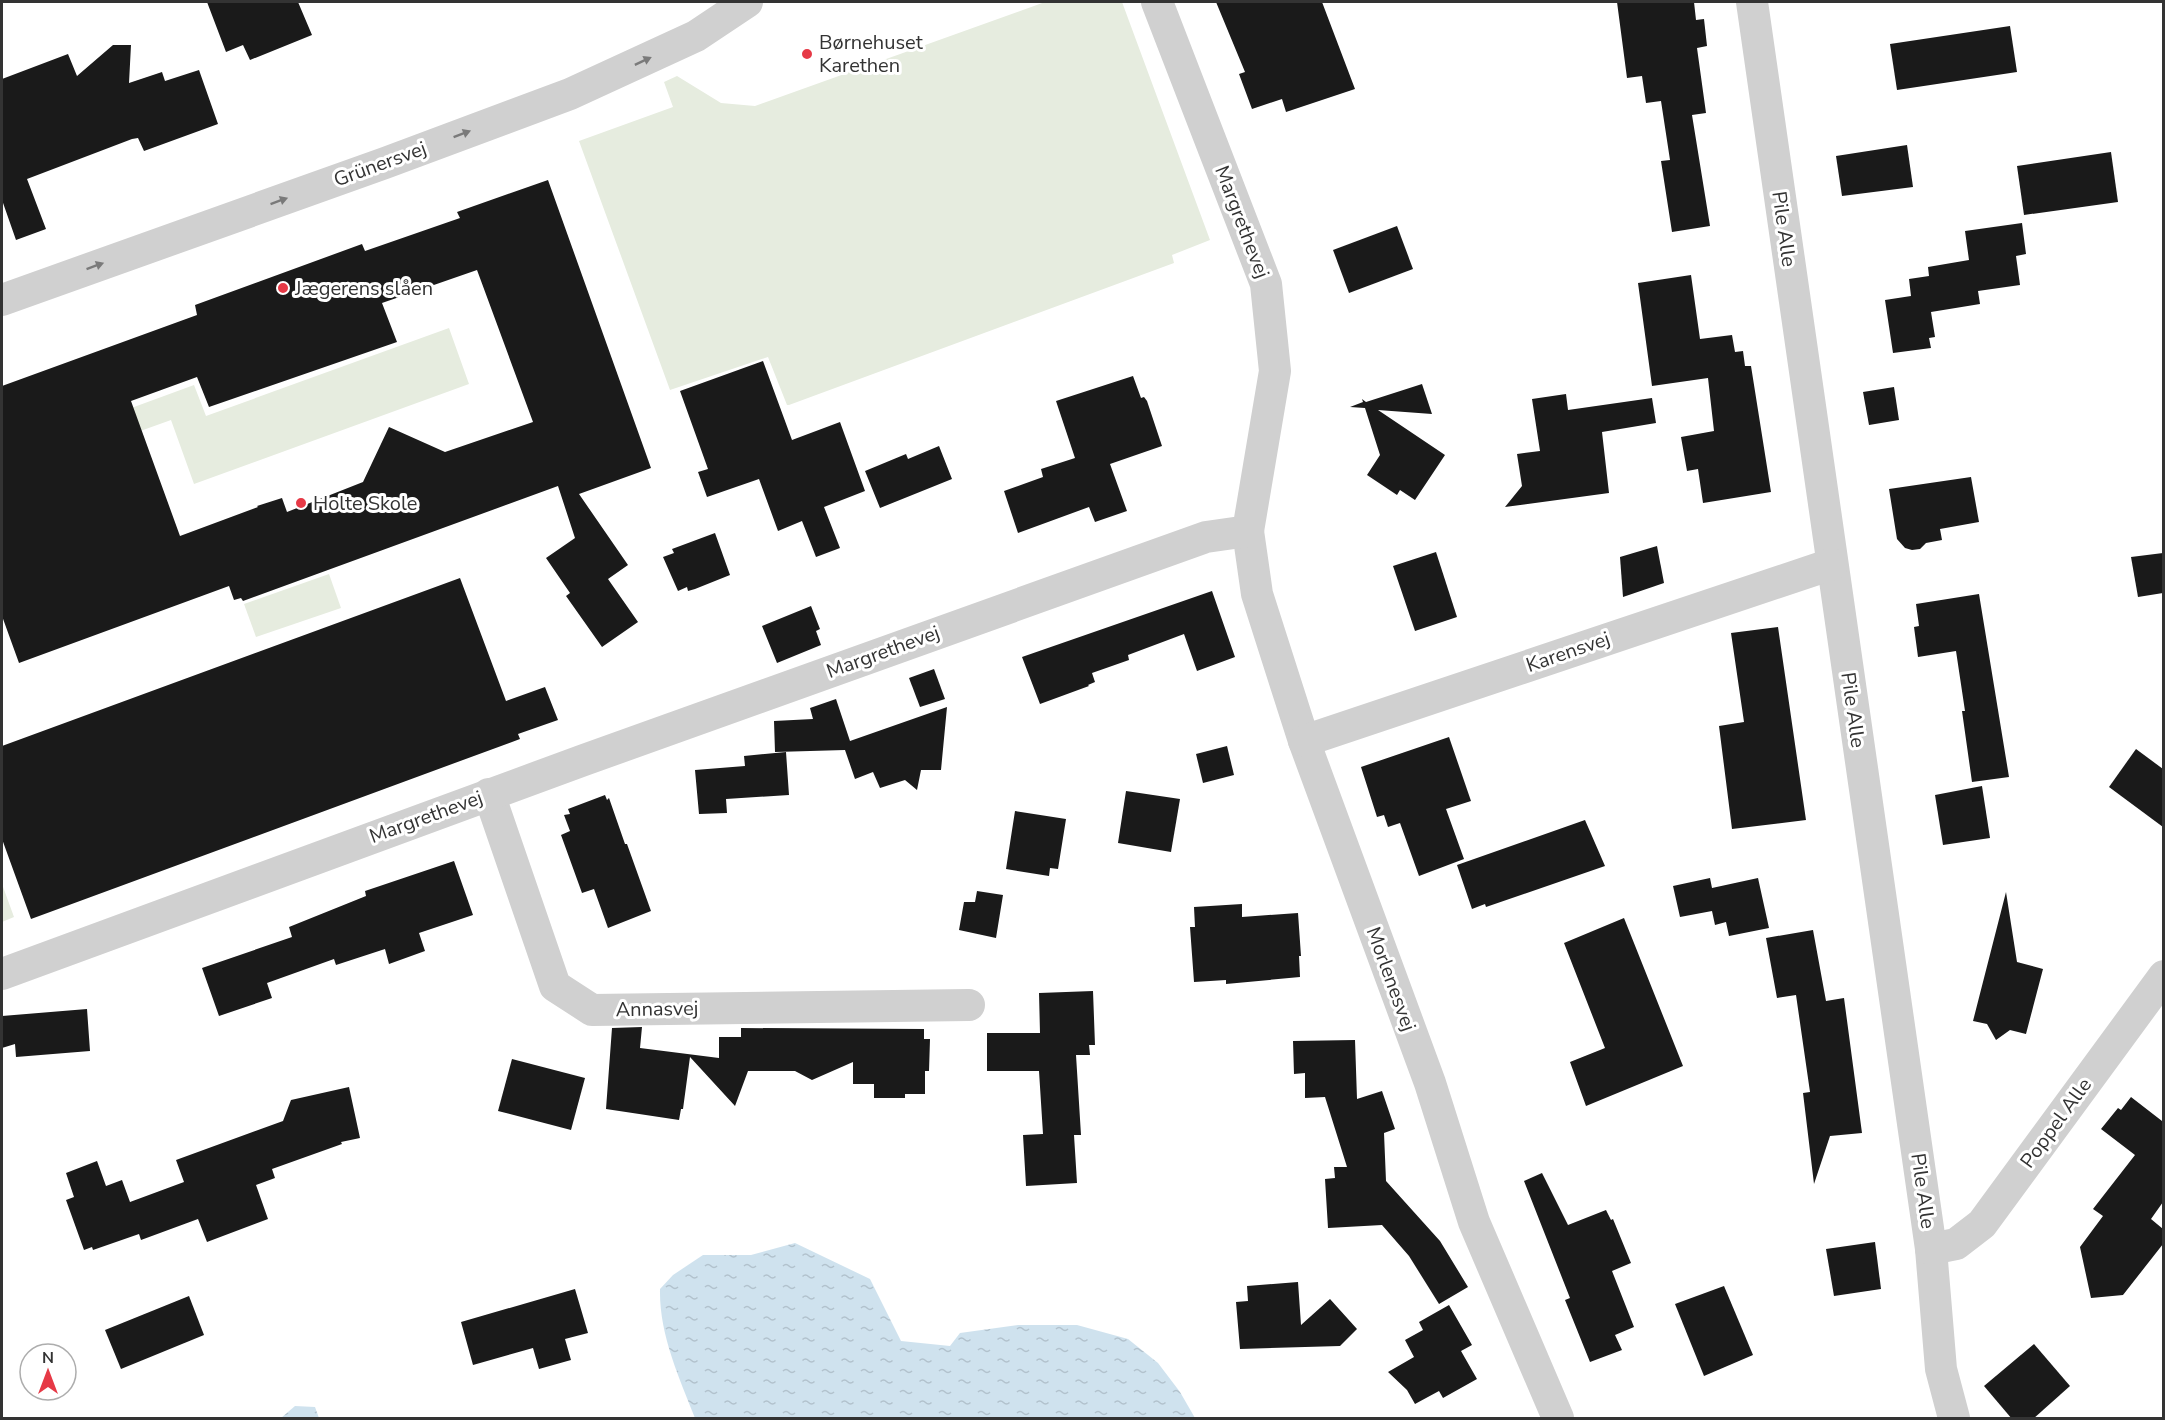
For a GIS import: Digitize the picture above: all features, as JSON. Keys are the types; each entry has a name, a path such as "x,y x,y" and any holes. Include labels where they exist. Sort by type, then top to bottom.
{"street":[{"name":"Grünersvej","path":"2,300 570,94 696,36 747,2"},
{"name":"Margrethevej","path":"2,974 489,794 1206,537 1248,531 1275,371 1266,284 1156,2"},
{"name":"Pile Alle","path":"1752,2 1931,1249 1941,1369 1954,1419"},
{"name":"Morlenesvej","path":"1248,531 1257,594 1304,741 1430,1083 1474,1222 1558,1419"},
{"name":"Karensvej","path":"1304,741 1832,564"},
{"name":"Annasvej","path":"489,794 555,986 592,1010 969,1005"},
{"name":"Poppel Alle","path":"1931,1249 1956,1244 1982,1224 2163,976"}],"shaded area":[{"path":"1045,2 1122,2 1210,240 1172,255 1174,263 789,405 787,405 768,357 670,390 579,141 673,107 664,82 677,76 721,103 755,106"},
{"path":"449,328 469,384 194,484 171,420 93,448 85,425 194,385 206,416"},
{"path":"329,574 341,608 256,637 244,604"},
{"path":"2,884 14,917 2,922"}],"water":[{"path":"795,1243 870,1279 901,1341 950,1346 960,1333 1018,1325 1077,1325 1128,1339 1158,1363 1180,1392 1195,1418 695,1418 666,1339 660,1289 673,1275 703,1255 751,1255"},
{"path":"295,1406 315,1407 319,1418 281,1418"}],"building":[{"path":"207,2 298,2 312,35 250,60 243,45 226,52"},
{"path":"1216,2 1322,2 1355,89 1286,112 1282,99 1252,109 1239,74 1245,72"},
{"path":"1617,2 1694,2 1696,20 1704,19 1707,46 1697,48 1706,113 1692,115 1710,226 1672,232 1661,161 1670,160 1661,101 1646,103 1642,76 1627,78"},
{"path":"2010,26 2017,72 1897,90 1890,44"},
{"path":"113,45 131,45 129,83 162,72 165,81 199,70 218,124 144,151 138,138 132,139 27,179 46,229 16,240 2,200 2,79 68,54 77,76"},
{"path":"1907,145 1913,187 1842,196 1836,156"},
{"path":"2111,152 2118,202 2024,215 2017,166"},
{"path":"548,180 651,468 579,494 628,565 608,579 638,622 602,647 566,596 570,593 546,558 575,538 558,486 243,601 241,598 234,600 229,586 19,663 2,616 2,386 197,315 195,305 362,244 365,251 460,218 457,212","holes":["477,270 533,422 445,452 389,427 363,482 287,512 282,498 180,536 131,401 197,377 209,407 397,342 382,303"]},
{"path":"2022,223 2026,254 2016,256 2020,285 1978,291 1980,304 1931,312 1935,337 1929,338 1931,348 1893,353 1885,300 1911,296 1909,279 1929,276 1928,267 1969,260 1965,231"},
{"path":"1397,226 1413,269 1349,293 1333,250"},
{"path":"1691,275 1700,339 1732,335 1735,352 1743,351 1745,366 1751,366 1771,492 1703,503 1698,469 1687,471 1681,437 1714,431 1708,378 1652,386 1638,283"},
{"path":"763,361 792,440 840,422 865,491 824,507 840,548 816,557 802,521 778,531 759,479 707,497 698,472 708,469 680,391"},
{"path":"1133,376 1141,398 1144,397 1147,401 1162,446 1110,464 1127,511 1095,522 1089,507 1018,533 1004,491 1043,477 1041,469 1075,458 1056,401"},
{"path":"1422,384 1432,414 1378,410 1445,455 1415,500 1400,490 1397,495 1367,475 1380,455 1365,408 1350,407 1363,402 1362,399 1366,402"},
{"path":"1894,387 1899,420 1869,425 1863,392"},
{"path":"1566,394 1568,410 1652,398 1656,423 1602,432 1609,493 1505,507 1522,486 1517,454 1540,451 1532,399"},
{"path":"939,446 952,479 880,508 865,471 906,454 908,459"},
{"path":"1971,477 1979,522 1940,529 1942,540 1926,543 1920,549 1905,548 1897,539 1889,489"},
{"path":"715,533 730,575 695,589 688,591 687,587 678,591 663,557 674,553 672,549"},
{"path":"1657,546 1664,583 1623,597 1620,557"},
{"path":"1436,552 1457,617 1415,631 1393,566"},
{"path":"2163,553 2163,593 2138,597 2131,557"},
{"path":"460,578 506,701 545,687 558,720 518,734 520,739 31,919 2,839 2,746"},
{"path":"1212,591 1235,657 1197,671 1184,634 1128,655 1129,660 1092,673 1095,682 1089,686 1040,704 1022,657"},
{"path":"1979,594 2009,777 1972,782 1956,651 1918,657 1914,627 1919,626 1916,604"},
{"path":"811,606 820,629 816,631 821,645 777,663 762,626"},
{"path":"1778,627 1806,820 1732,829 1719,726 1744,722 1731,633"},
{"path":"934,669 945,699 920,707 909,678"},
{"path":"836,699 850,741 947,707 941,770 921,770 917,790 905,780 880,788 873,772 855,779 845,750 775,752 774,721 813,719 810,708"},
{"path":"1449,737 1471,801 1446,809 1464,859 1419,876 1400,823 1388,827 1384,815 1377,817 1361,767"},
{"path":"1227,746 1234,775 1203,783 1196,754"},
{"path":"2136,749 2163,769 2163,827 2109,787"},
{"path":"786,752 789,795 726,799 727,813 699,814 695,770 745,766 744,756"},
{"path":"1982,786 1990,838 1943,845 1935,795"},
{"path":"1126,791 1180,799 1171,852 1118,843"},
{"path":"605,795 607,800 609,798 651,911 608,928 594,889 582,893 561,835 570,831 564,815 570,814 568,809"},
{"path":"1015,811 1066,819 1058,869 1050,868 1049,876 1006,869"},
{"path":"1585,820 1605,866 1486,907 1485,904 1472,909 1457,865"},
{"path":"454,861 473,915 419,933 425,951 389,964 385,949 336,965 334,959 267,983 272,998 219,1016 202,968 292,937 289,927 366,896 365,891"},
{"path":"1710,878 1712,888 1758,878 1769,928 1729,936 1726,922 1715,925 1712,911 1680,917 1673,886"},
{"path":"977,891 1003,895 996,938 959,930 964,902 975,902"},
{"path":"2006,892 2017,962 2043,969 2026,1034 2010,1030 1996,1040 1987,1024 1973,1021"},
{"path":"1242,904 1242,917 1298,913 1300,977 1226,984 1226,980 1194,982 1190,927 1195,927 1194,907"},
{"path":"1624,918 1683,1066 1586,1106 1570,1062 1605,1048 1564,943"},
{"path":"1813,930 1826,1001 1844,998 1862,1133 1830,1136 1814,1184 1803,1093 1810,1092 1796,995 1777,998 1766,938"},
{"path":"1093,991 1095,1045 1089,1045 1090,1055 1076,1055 1081,1135 1074,1135 1077,1183 1026,1186 1023,1135 1043,1134 1039,1071 987,1071 987,1033 1040,1033 1039,993"},
{"path":"87,1009 90,1051 16,1057 15,1044 2,1048 2,1016"},
{"path":"642,1027 640,1048 719,1058 719,1037 741,1037 741,1028 924,1029 924,1039 930,1039 929,1071 925,1071 925,1094 905,1094 905,1098 874,1098 874,1084 853,1084 853,1062 812,1080 795,1071 748,1071 735,1106 690,1057 683,1109 681,1109 679,1120 606,1109 612,1028"},
{"path":"1355,1040 1357,1099 1382,1091 1395,1129 1384,1133 1386,1181 1440,1241 1468,1287 1439,1304 1409,1256 1382,1225 1328,1228 1325,1179 1335,1178 1334,1167 1347,1167 1325,1097 1305,1098 1305,1073 1294,1074 1293,1041"},
{"path":"512,1059 585,1078 571,1130 498,1111"},
{"path":"349,1087 360,1138 341,1142 342,1144 272,1169 275,1178 256,1185 268,1219 207,1242 198,1219 141,1240 139,1234 93,1250 92,1247 84,1250 66,1200 74,1197 66,1173 97,1161 106,1186 122,1180 130,1202 184,1182 176,1160 283,1121 291,1100"},
{"path":"2131,1097 2162,1121 2163,1119 2163,1202 2151,1219 2163,1229 2163,1244 2123,1295 2091,1298 2080,1247 2103,1216 2093,1209 2135,1155 2101,1129 2118,1108 2121,1110"},
{"path":"1542,1173 1568,1225 1606,1210 1611,1220 1613,1219 1631,1263 1612,1271 1634,1327 1615,1335 1622,1350 1590,1362 1565,1300 1570,1298 1524,1181"},
{"path":"1875,1242 1881,1289 1834,1296 1826,1249"},
{"path":"1298,1282 1301,1325 1330,1299 1357,1329 1340,1346 1240,1349 1236,1302 1248,1301 1247,1286"},
{"path":"1724,1286 1753,1355 1704,1376 1675,1304"},
{"path":"575,1289 588,1333 565,1339 571,1360 539,1369 533,1348 473,1365 461,1322"},
{"path":"189,1296 204,1335 121,1369 105,1330"},
{"path":"1449,1305 1472,1345 1461,1351 1477,1379 1443,1398 1439,1391 1415,1404 1407,1390 1388,1372 1414,1357 1405,1340 1423,1330 1419,1322"},
{"path":"2034,1344 2070,1386 2033,1419 2012,1419 1984,1386"}],"place":[{"name":"Børnehuset Karethen","path":"807,54"},
{"name":"Jægerens slåen","path":"283,288"},
{"name":"Holte Skole","path":"301,503"}]}
